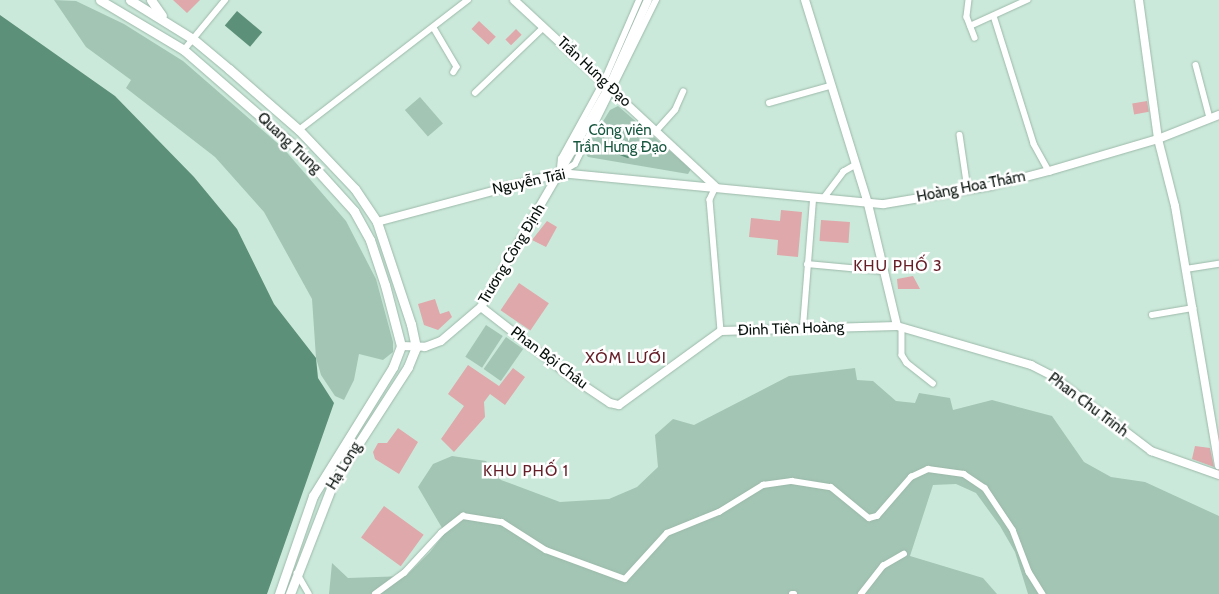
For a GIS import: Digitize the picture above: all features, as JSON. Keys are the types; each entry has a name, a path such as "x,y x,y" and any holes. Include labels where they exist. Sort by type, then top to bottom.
{"main road":[{"name":"Quang Trung","path":"100,0 184,50 298,149 354,212 377,261 401,346"},
{"name":"Quang Trung","path":"130,0 193,39 299,130 354,189 377,222 399,280 416,347"},
{"path":"151,0 164,20"},
{"name":"Trần Hưng Đạo","path":"514,0 657,130 716,187"},
{"name":"Trương Công Định","path":"401,346 416,347 441,341 481,307 609,86 648,0"},
{"path":"805,0 868,204 882,271 899,328"},
{"path":"1139,0 1158,139 1186,269 1217,437 1219,465"},
{"name":"Hoàng Hoa Thám","path":"716,187 813,200 868,204 968,189 1049,171 1158,139 1219,115"},
{"name":"Nguyễn Trãi","path":"377,222 560,173 716,187"},
{"name":"Phan Bội Châu","path":"481,307 571,377 610,403 619,405"},
{"name":"Đinh Tiên Hoàng","path":"619,405 721,331 802,327 899,328"},
{"name":"Phan Chu Trinh","path":"899,328 1031,365 1051,374 1152,451 1219,476"},
{"name":"Hạ Long","path":"279,594 304,514 322,479 394,367 401,346"},
{"name":"Hạ Long","path":"290,594 332,483 400,381 416,347"},
{"path":"322,479 332,483"},
{"path":"286,568 297,573"}],"street":[{"path":"184,50 225,0"},
{"path":"299,130 468,0"},
{"name":"Trương Công Định","path":"609,86 639,0"},
{"name":"Trương Công Định","path":"609,86 656,0"},
{"path":"970,0 970,26 975,38"},
{"path":"970,26 1027,0"},
{"path":"994,16 1034,144 1049,171"},
{"path":"475,93 544,27"},
{"path":"434,28 457,67 454,72"},
{"path":"1196,65 1210,118"},
{"path":"769,103 830,86"},
{"path":"657,130 675,110 683,92"},
{"path":"960,135 968,189"},
{"path":"822,201 843,172 855,165"},
{"path":"716,187 710,200 721,331"},
{"path":"802,327 813,200"},
{"path":"807,264 882,271"},
{"path":"1186,269 1219,264"},
{"path":"1152,315 1193,308"},
{"path":"899,328 902,355 907,363 933,383"},
{"path":"375,594 404,574 440,533 463,516 502,522 546,550 625,579 667,533 719,512 763,484 792,481 831,487 869,518 877,516 911,477 928,469 964,474 985,488 1013,530 1029,572 1043,594"},
{"path":"861,594 882,566 904,554"},
{"path":"297,573 309,594"}],"green space":[{"path":"54,0 76,1 124,24 183,61 283,148 346,221 376,279 393,342 393,352 383,360 359,354 354,380 344,400 335,396 321,375 316,358 312,299 264,212 215,157 126,88 131,80 86,47"},
{"path":"420,97 443,123 428,137 405,110"},
{"name":"Công viên Trần Hưng Đạo","path":"618,106 691,169 688,174 588,157 584,152 610,110"},
{"path":"486,325 503,336 482,368 465,357"},
{"path":"506,337 523,349 501,381 484,369"},
{"path":"855,368 857,380 873,381 896,401 915,403 919,393 950,398 953,410 992,400 1052,416 1084,462 1111,477 1145,482 1219,516 1219,594 1028,594 1015,552 1000,526 976,493 956,484 933,485 910,556 983,578 997,594 329,594 332,563 348,578 406,576 430,552 445,533 418,487 433,464 452,456 486,461 501,480 560,502 609,499 637,487 658,467 655,435 673,419 694,425 789,376"}],"shaded area":[{"path":"237,11 262,32 250,47 225,26"},
{"path":"0,15 115,96 194,177 237,229 274,304 316,358 318,378 334,403 267,594 0,594"}],"building":[{"path":"173,0 200,0 187,13"},
{"path":"479,21 496,37 488,45 471,29"},
{"path":"516,29 522,35 511,45 505,40"},
{"path":"1147,101 1149,112 1134,114 1132,104"},
{"path":"781,210 802,212 798,257 777,255 778,240 749,237 751,218 780,221"},
{"path":"821,220 850,222 848,243 820,241"},
{"path":"547,221 557,227 546,247 532,240"},
{"path":"913,276 920,289 898,289 897,279"},
{"path":"519,283 549,303 530,330 501,310"},
{"path":"435,299 440,314 449,311 452,317 438,330 424,325 418,304"},
{"path":"468,365 499,386 513,368 525,377 505,405 490,394 484,402 485,417 454,452 441,439 464,406 448,394"},
{"path":"398,428 418,442 399,474 375,459 373,452 378,443 387,443"},
{"path":"1195,446 1210,448 1214,467 1192,459"},
{"path":"384,506 424,535 401,566 361,538"}],"waterway":[{"path":"620,127 634,132"},
{"path":"612,151 628,157"}],"district":[{"name":"KHU PHỐ 3","path":"898,266"},
{"name":"XÓM LƯỚI","path":"626,358"},
{"name":"KHU PHỐ 1","path":"526,471"}]}
